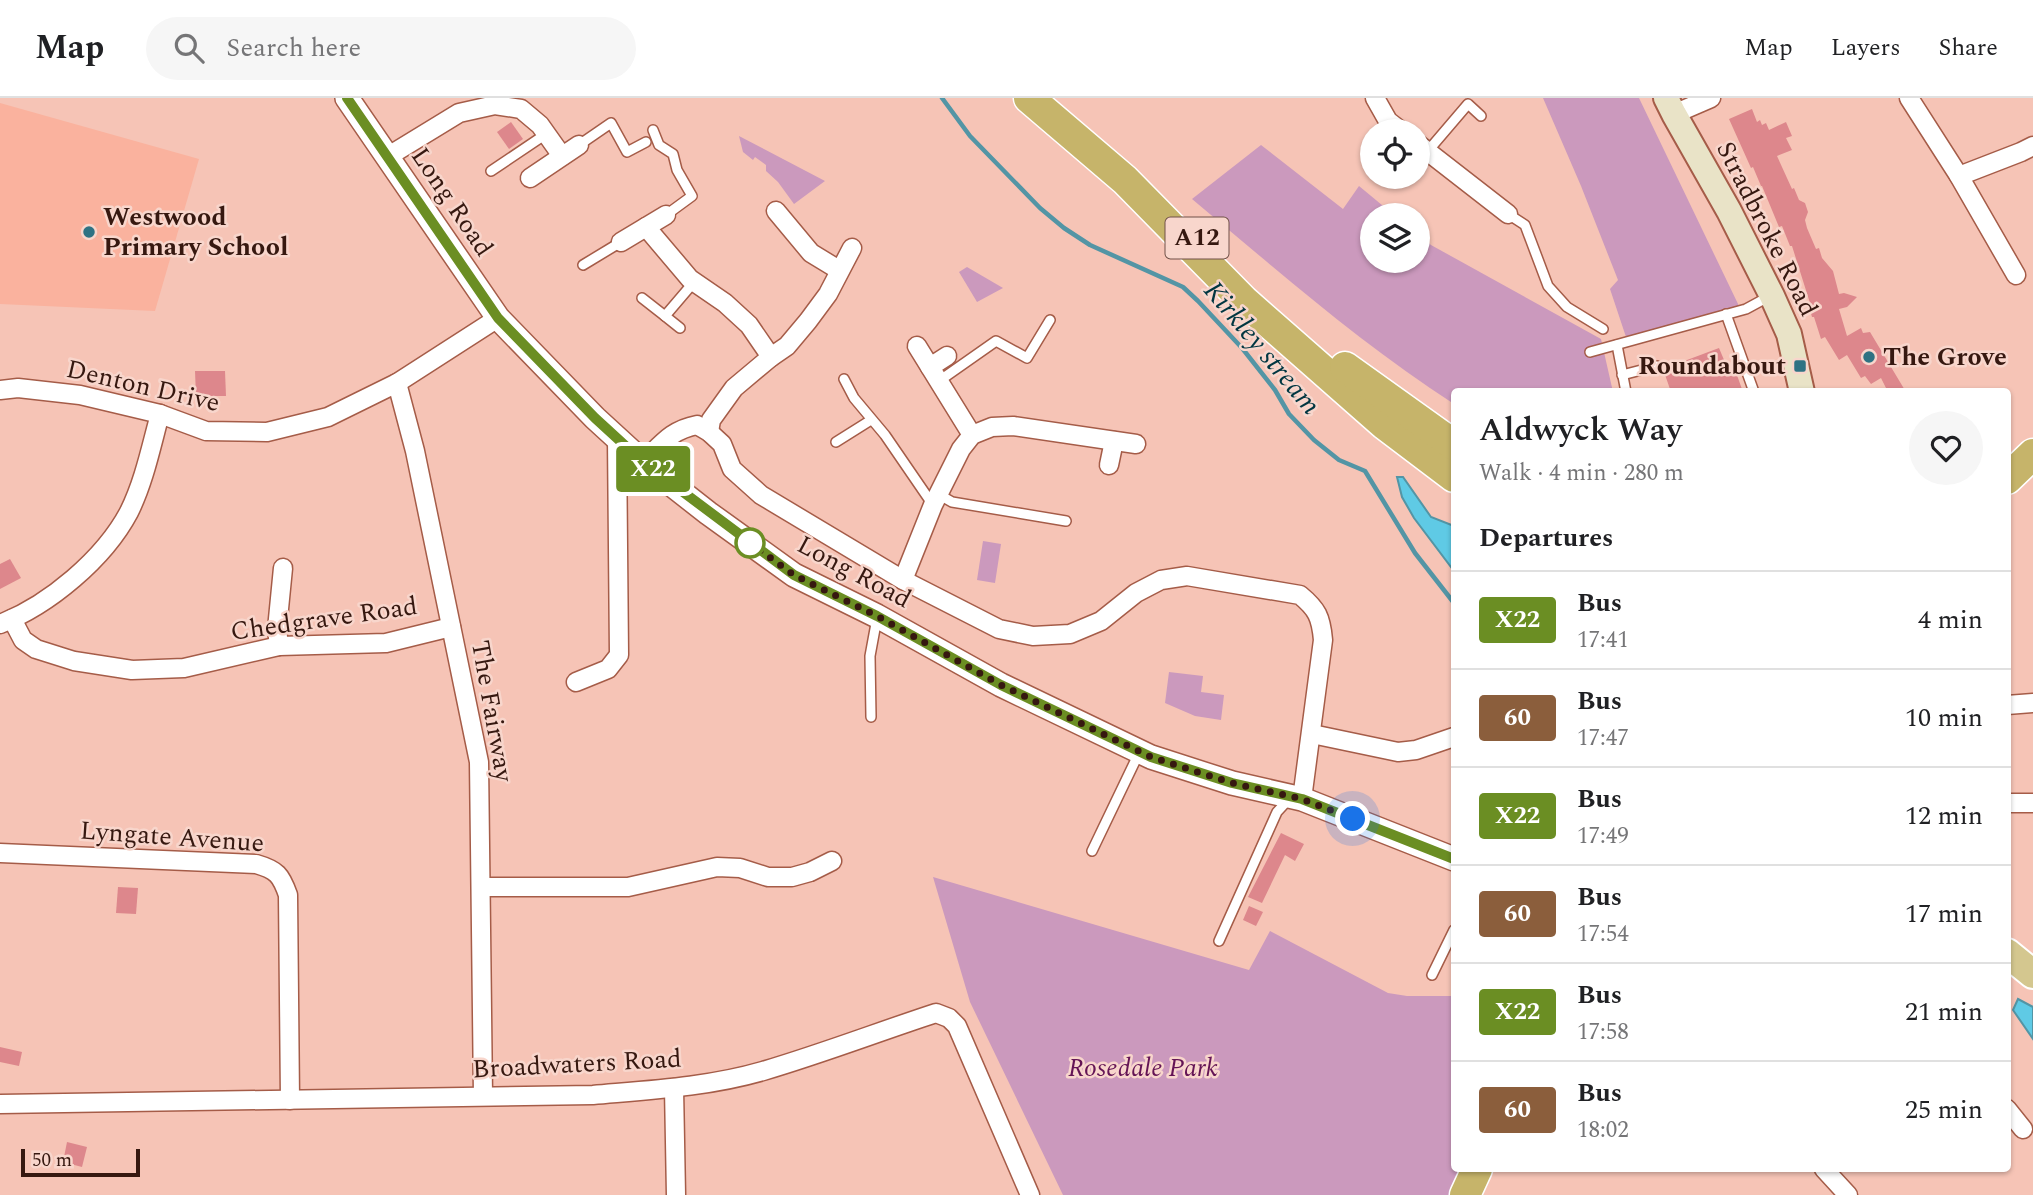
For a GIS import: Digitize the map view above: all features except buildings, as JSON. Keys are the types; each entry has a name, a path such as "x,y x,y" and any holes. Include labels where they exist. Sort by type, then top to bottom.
{"highway":[{"name":"A12","path":"1029,98 1125,180 1244,301 1384,424 1451,475"},
{"name":"A12","path":"1041,98 1303,334 1451,443"},
{"path":"2011,475 2033,454"},
{"path":"1465,1195 1476,1172"}],"main road":[{"name":"Stradbroke Road","path":"1670,106 1729,211 1772,296 1789,334 1800,388"},
{"path":"2011,956 2033,974"}],"street":[{"name":"Long Road","path":"347,98 498,318 643,462 794,575 877,616 1001,685 1139,752 1232,783 1296,798 1451,858"},
{"path":"1375,98 1387,119"},
{"path":"1670,106 1711,98"},
{"path":"1909,98 1959,176 2006,269"},
{"path":"387,157 459,113 495,105 521,109 540,125 562,156"},
{"path":"530,178 579,145"},
{"path":"1959,176 2033,146"},
{"path":"1430,154 1508,214"},
{"path":"776,211 811,253 839,270"},
{"path":"621,242 666,215"},
{"path":"646,227 694,282 725,303 749,325 771,357"},
{"path":"709,432 711,419 734,388 787,346 808,321 828,294 852,248"},
{"name":"Denton Drive","path":"0,390 18,388 79,395 160,414 206,431 267,432 328,417 397,383 498,318"},
{"path":"917,346 972,435"},
{"path":"934,374 947,356"},
{"name":"The Fairway","path":"397,383 415,451 479,762 483,1096"},
{"path":"6,622 59,591 100,554 128,513 144,475 160,414"},
{"path":"643,462 674,432 697,425 722,444 732,469 761,495 903,580 999,629 1032,636 1070,634 1101,621 1136,593 1161,580 1187,576 1300,595 1314,606 1322,623 1324,640 1312,734 1296,798"},
{"path":"903,580 935,499 961,449 972,435 992,428 1013,426 1136,444"},
{"path":"576,682 608,668 619,655 617,439"},
{"path":"1109,465 1114,441"},
{"path":"279,646 277,629 283,568"},
{"name":"Chedgrave Road","path":"6,622 36,649 74,661 132,670 184,668 279,646 386,643 451,627"},
{"path":"2011,705 2033,703"},
{"path":"1312,734 1398,752 1451,743"},
{"path":"2011,803 2033,803"},
{"name":"Lyngate Avenue","path":"0,853 256,864 271,869 283,879 288,895 290,1100"},
{"path":"481,887 628,887 717,867 740,869 768,877 792,877 832,861"},
{"name":"Broadwaters Road","path":"0,1104 593,1095 674,1088 711,1083 762,1071 936,1013 949,1018 957,1027 1030,1195"},
{"path":"674,1088 676,1195"},
{"path":"2011,1114 2023,1129"},
{"path":"1827,1172 1848,1195"}],"lane":[{"path":"1430,140 1468,104 1481,116"},
{"path":"579,145 611,123 627,152 646,142"},
{"path":"653,130 659,145 673,154 677,170 692,196 666,215"},
{"path":"491,171 546,134"},
{"path":"1508,214 1525,225 1548,286 1567,307 1603,329"},
{"path":"583,265 621,242"},
{"path":"665,316 694,282"},
{"path":"1590,352 1746,309 1772,296"},
{"path":"642,298 680,328"},
{"path":"1726,314 1753,388"},
{"path":"934,374 996,341 1027,358 1050,320"},
{"path":"1617,345 1625,388"},
{"path":"1622,375 1657,366"},
{"path":"844,379 854,398 935,499 1066,521"},
{"path":"836,442 872,420"},
{"path":"871,717 870,656 877,616"},
{"path":"1092,850 1139,752"},
{"path":"1219,941 1277,812 1296,798"},
{"path":"1432,975 1451,936"}],"shaded area":[{"name":"Westwood Primary School","path":"0,103 199,159 155,311 0,304"}],"green space":[{"path":"1543,98 1639,98 1739,306 1626,337 1610,289 1618,280"},
{"path":"739,136 825,181 794,204 766,171 766,165 743,152"},
{"path":"1261,145 1343,209 1359,186 1380,203 1360,203 1360,273 1430,273 1430,244 1601,339 1612,388 1451,388 1451,402 1386,357 1320,306 1192,199"},
{"path":"967,267 1003,288 977,302 959,272"},
{"path":"983,541 1001,544 995,583 977,580"},
{"path":"1169,672 1203,676 1201,692 1224,695 1221,720 1195,716 1165,703"},
{"name":"Rosedale Park","path":"933,877 1249,970 1270,931 1388,993 1451,996 1451,1172 1460,1172 1449,1195 1063,1195 970,1002"}],"water":[{"path":"1397,477 1403,477 1431,517 1451,525 1451,567 1414,518 1402,497"},
{"path":"2018,999 2033,1007 2033,1039 2013,1010"}],"waterway":[{"name":"Kirkley stream","path":"942,98 970,136 1040,208 1064,228 1090,245 1183,287 1198,301 1242,348 1275,390 1289,414 1314,440 1339,460 1365,471 1415,553 1451,599"}],"bus line":[{"name":"X22","path":"347,98 498,318 595,418 643,462 794,575 877,616 1001,685 1151,757 1232,783 1302,799 1451,858"}],"place":[{"name":"Westwood Primary School","path":"89,232"},
{"name":"The Grove","path":"1869,357"},
{"name":"Roundabout","path":"1800,366"}],"route":[{"path":"750,543 794,575 877,616 1001,685 1151,757 1232,783 1302,799 1353,819"}]}
